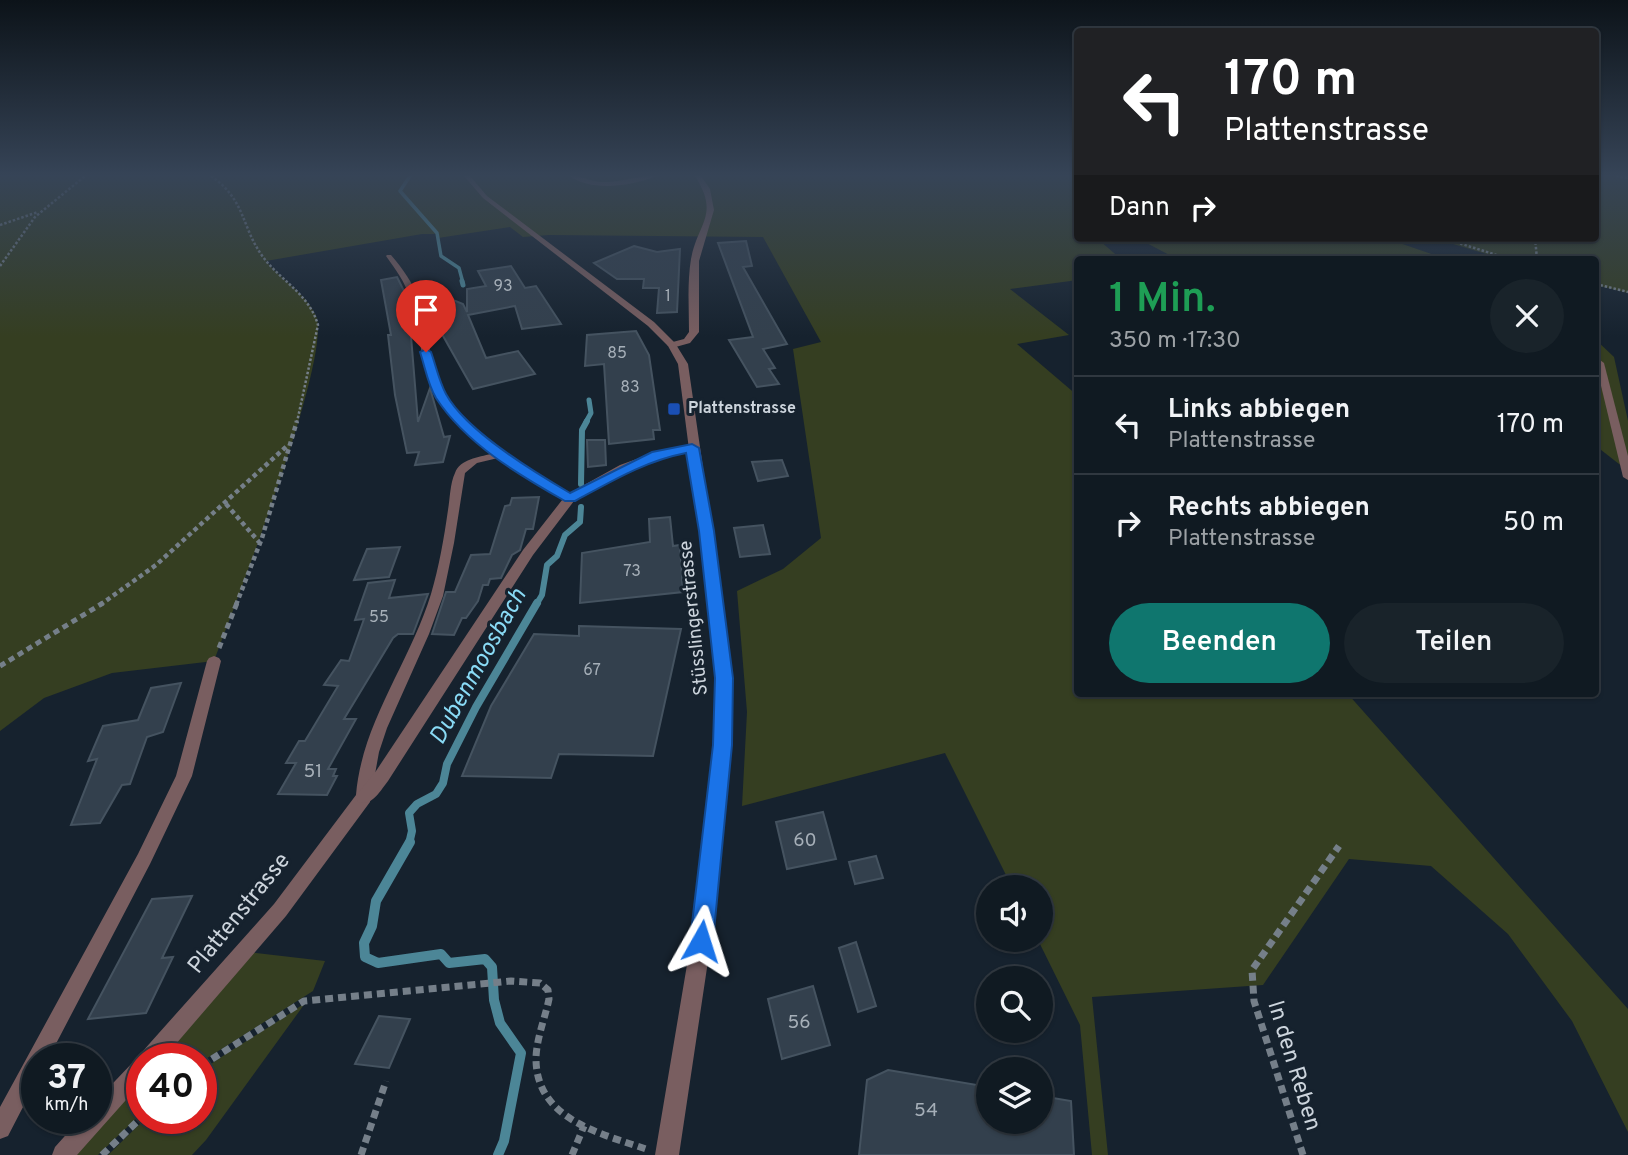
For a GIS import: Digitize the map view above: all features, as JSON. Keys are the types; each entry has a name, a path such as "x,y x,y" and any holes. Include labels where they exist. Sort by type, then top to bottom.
{"street":[{"name":"Stüsslingerstrasse","path":"528,230 651,324 672,345 683,364 692,448 718,620 724,678 723,745 701,941 659,1153"},
{"path":"672,345 687,341 694,332 692,287 695,260 706,230"},
{"name":"Plattenstrasse","path":"364,797 382,776 528,553 570,498 624,468 657,455 692,448"}],"lane":[{"path":"389,256 407,275 414,291 426,352 441,396 499,455 570,498"},
{"path":"1600,363 1628,477"},
{"name":"Plattenstrasse","path":"163,1043 279,910 364,797 363,779 382,725 431,612 446,555 460,472 473,461 499,455"},
{"path":"0,1128 144,859 184,776 214,661"},
{"path":"112,1100 126,1085"},
{"path":"62,1155 81,1134"}],"path":[{"path":"0,266 24,230"},
{"path":"214,661 260,543 313,365 317,340 316,317 304,297 256,248 250,230"},
{"path":"1456,242 1500,256"},
{"path":"1599,285 1628,292"},
{"path":"0,666 100,605 156,565 289,444"},
{"path":"226,503 260,543"},
{"name":"In den Reben","path":"1303,1155 1254,1001 1252,970 1339,846"},
{"path":"217,1056 304,1001 511,981 540,983 548,990 536,1058 539,1093 561,1115 659,1153"},
{"path":"361,1155 386,1081"},
{"path":"572,1155 584,1126"},
{"path":"102,1155 126,1132"}],"green space":[{"path":"0,230 491,230 438,238 436,234 422,234 266,261 311,308 316,316 317,340 310,379 296,429 259,540 214,661 112,673 44,698 0,731"},
{"path":"514,230 1074,230 1074,242 1101,242 1118,256 1074,256 1074,281 1010,289 1069,335 1017,344 1074,393 1074,697 1351,697 1628,1009 1628,1132 1572,1021 1508,934 1431,866 1349,859 1263,985 1092,997 1108,1155 1092,1155 1080,1025 1044,952 1053,952 1053,875 1006,875 945,753 742,806 747,712 737,591 783,569 821,538 793,349 821,342 763,237 523,237"},
{"path":"1599,230 1628,230 1628,293 1599,286 1599,256 1493,256 1446,242 1599,242"},
{"path":"1145,242 1397,242 1437,256 1171,256"},
{"path":"1599,343 1614,357 1628,421 1628,471 1599,448"},
{"path":"247,952 325,961 313,991 217,1052 217,1043 170,1043"},
{"path":"306,1002 217,1125 217,1060"},
{"path":"126,1096 126,1128 98,1155 75,1155 93,1134 112,1134 112,1112"},
{"path":"130,1134 210,1134 192,1155 108,1155"}],"building":[{"path":"746,241 752,266 743,267 787,344 763,349 775,368 769,369 779,384 757,387 729,340 753,337 718,243"},
{"path":"634,246 657,252 680,249 677,312 657,313 659,288 643,288 644,279 617,279 594,263"},
{"path":"511,266 525,288 536,286 561,324 522,329 515,306 468,315 486,358 518,351 535,374 473,389 438,327 424,288 463,304 467,312 467,289 486,286 478,271"},
{"path":"397,277 408,299 418,422 430,388 444,437 450,436 443,462 415,465 419,452 407,453 395,395 388,335 391,335 381,280"},
{"path":"636,331 649,355 660,430 653,430 654,439 609,444 604,364 585,366 587,335"},
{"path":"587,440 605,440 606,465 588,467"},
{"path":"782,460 788,476 758,481 752,462"},
{"path":"539,497 533,529 526,529 520,550 512,555 501,578 490,579 488,585 483,585 478,601 466,618 462,618 454,635 432,634 446,592 455,592 471,555 490,554 505,506 510,505 512,498"},
{"path":"670,517 673,546 680,545 683,592 580,603 582,553 650,542 649,519"},
{"path":"763,525 770,554 740,557 734,528"},
{"path":"400,547 389,577 354,580 367,549"},
{"path":"395,580 389,598 428,594 413,634 398,634 393,638 344,719 356,719 328,769 336,769 333,776 337,776 327,795 278,794 296,763 286,763 299,741 305,741 338,686 324,685 341,660 349,661 364,619 355,620 368,583"},
{"path":"579,626 681,629 653,756 559,754 551,778 462,776 491,706 534,634 579,636"},
{"path":"181,683 163,732 147,737 130,784 122,785 100,823 71,825 97,759 88,761 103,726 138,720 151,688"},
{"path":"823,812 836,859 787,869 776,822"},
{"path":"876,856 883,878 855,884 849,862"},
{"path":"192,896 162,958 173,957 146,1013 88,1019 152,899"},
{"path":"856,942 876,1006 858,1012 839,948"},
{"path":"813,986 830,1045 782,1059 768,999"},
{"path":"379,1016 410,1019 389,1068 355,1064"},
{"path":"888,1070 976,1085 976,1134 1053,1134 1053,1098 1071,1101 1074,1155 859,1155 867,1080"}],"waterway":[{"name":"Dubenmoosbach","path":"434,230 441,256 459,268 463,283"},
{"name":"Dubenmoosbach","path":"462,281 463,285"},
{"name":"Dubenmoosbach","path":"586,422 591,413 589,400"},
{"name":"Dubenmoosbach","path":"581,484 582,430 587,421"},
{"name":"Dubenmoosbach","path":"536,605 542,595 547,565 557,556 565,535 580,522 581,507"},
{"name":"Dubenmoosbach","path":"409,844 412,831 409,813 417,804 436,794 443,783 447,764 476,707 537,603"},
{"name":"Dubenmoosbach","path":"409,844 376,901 372,926 364,943 365,957 378,963 441,954 449,963 485,959 492,967 494,1000 500,1023 521,1053 504,1141 498,1155"}],"place":[{"name":"Plattenstrasse","path":"674,409"}],"route":[{"path":"426,352 434,383 459,418 499,455 555,492 570,498 624,468 677,449 692,448 706,531 724,678 723,745 701,941"}]}
